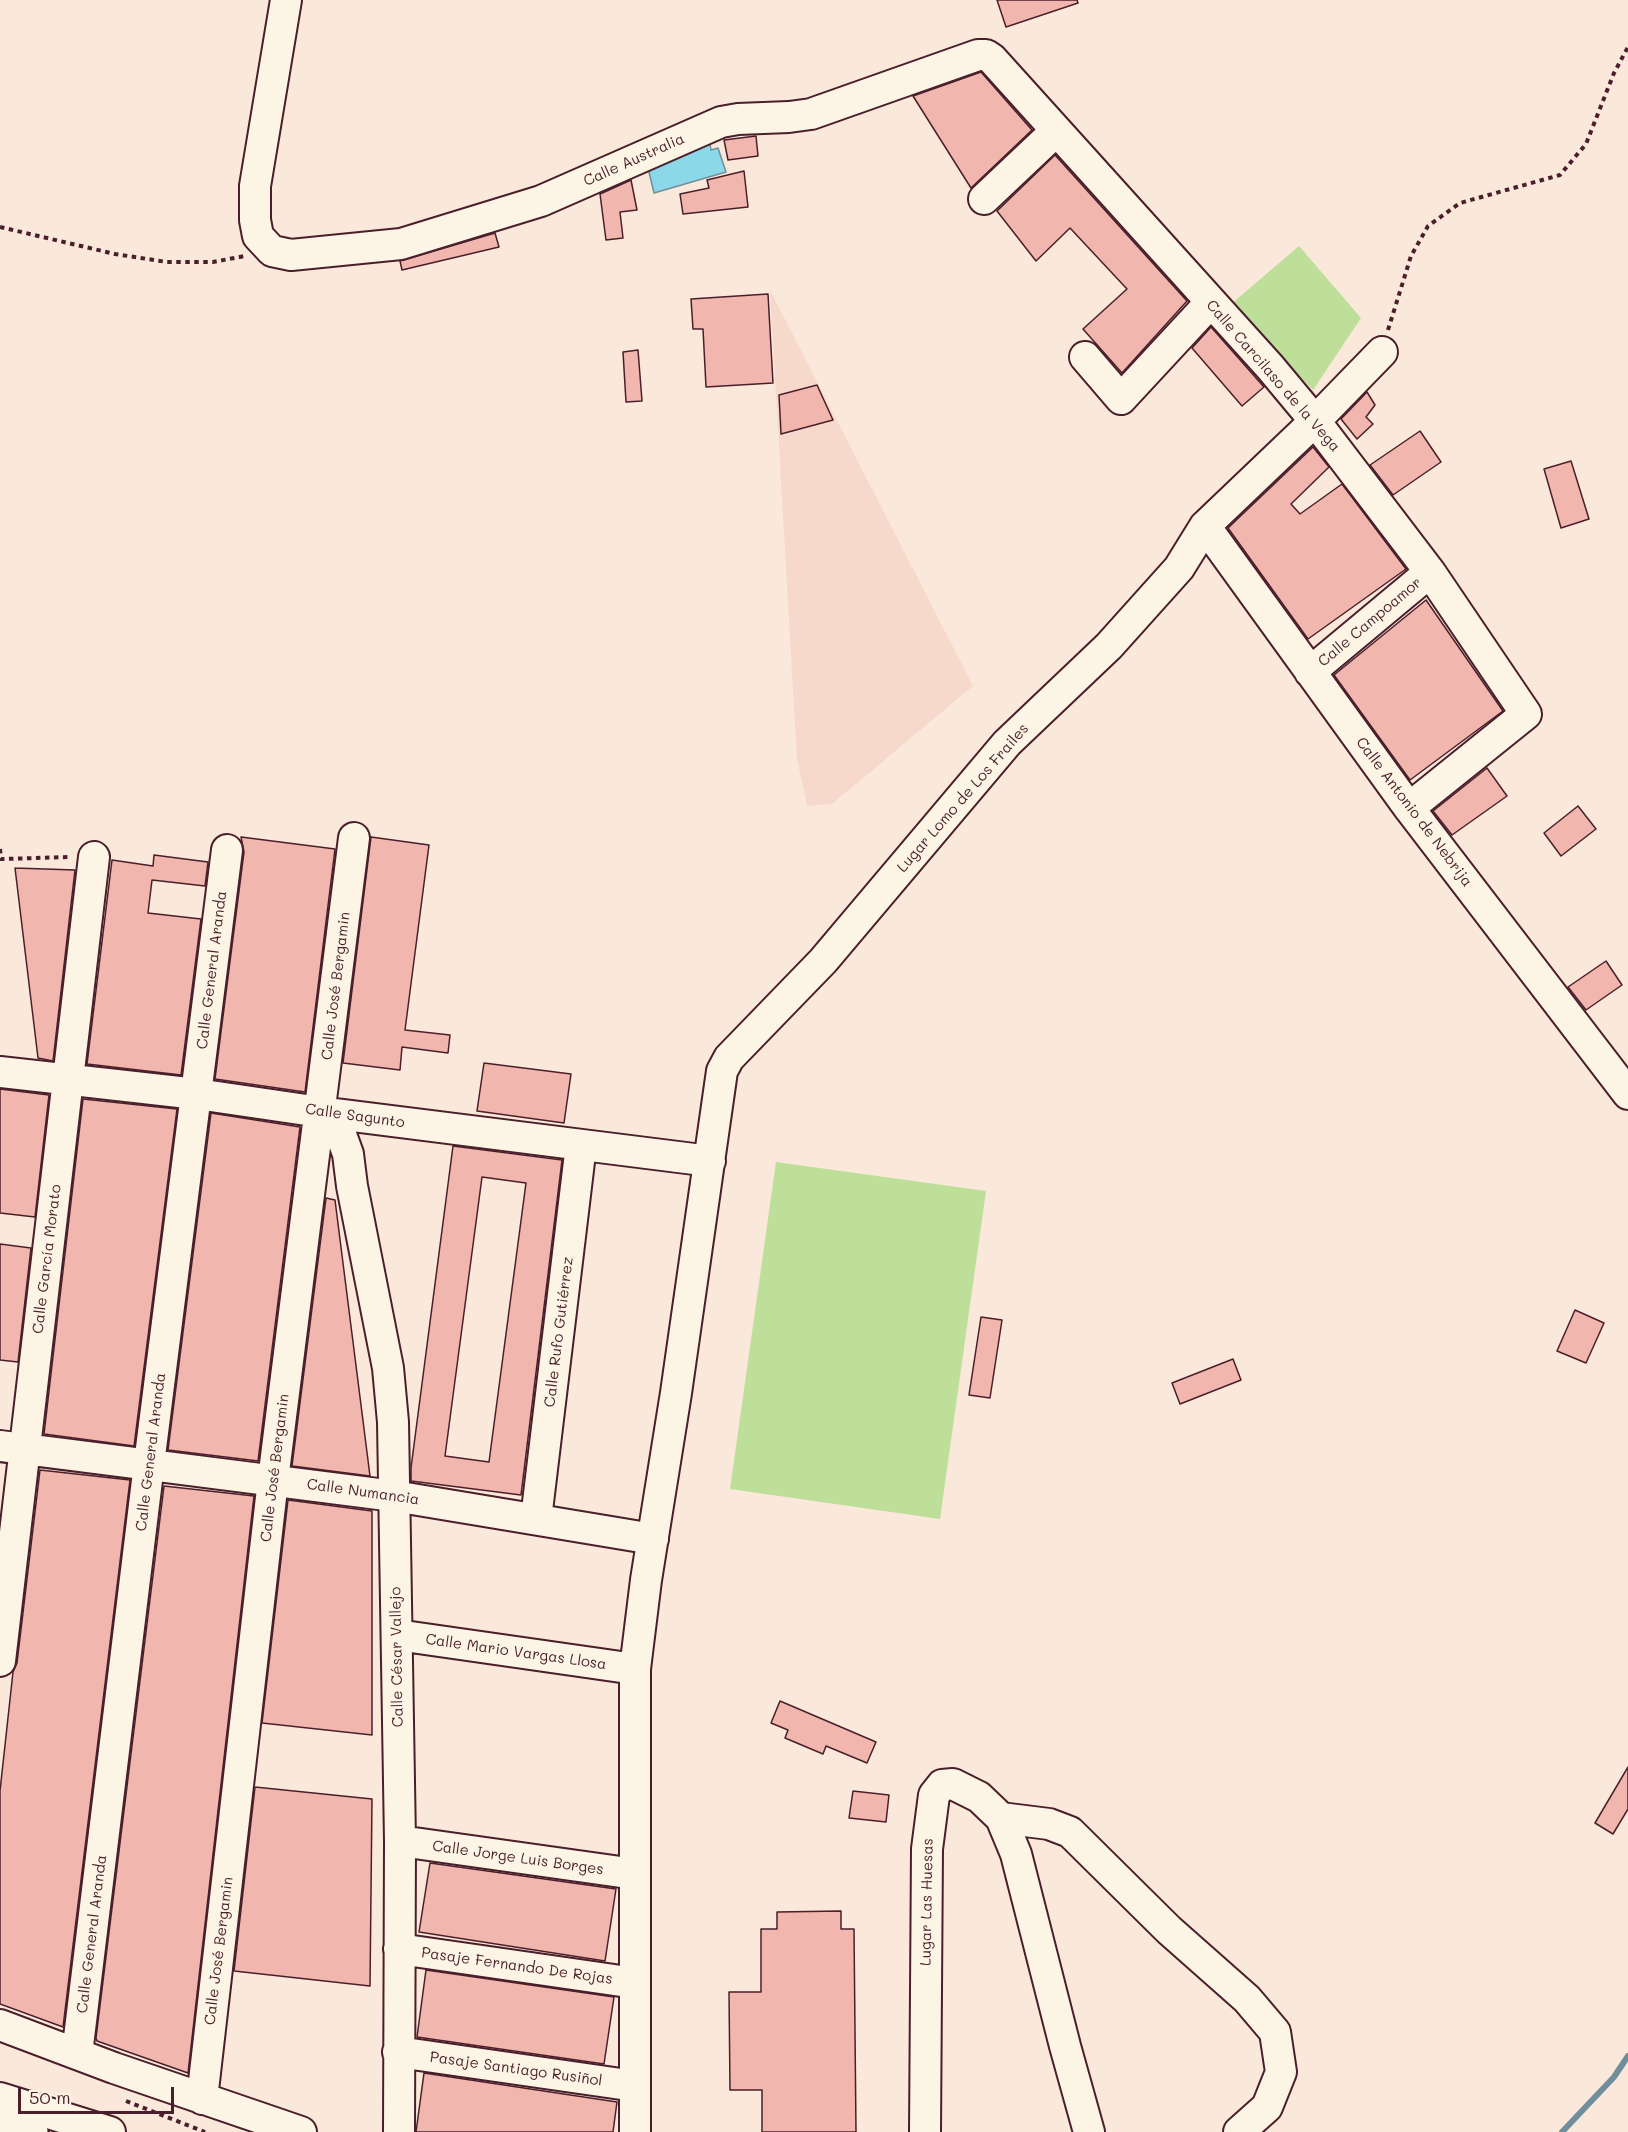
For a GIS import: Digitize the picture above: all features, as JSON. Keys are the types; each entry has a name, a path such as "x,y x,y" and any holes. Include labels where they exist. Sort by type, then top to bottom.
{"highway":[{"path":"0,2119 31,2132"}],"street":[{"path":"272,251 258,236 255,220 255,186 286,0"},
{"name":"Calle Australia","path":"272,251 291,255 401,244 541,201 722,122 811,114 971,57 986,55 992,59"},
{"name":"Calle Carcilaso de la Vega","path":"992,59 1270,367 1315,421 1430,572 1526,714 1409,808"},
{"path":"984,199 1056,131"},
{"path":"1085,357 1121,399 1210,303"},
{"name":"Lugar Lomo de Los Frailes","path":"710,1161 722,1071 729,1058 823,961 1006,743 1109,646 1171,576 1205,526 1315,421 1382,352"},
{"name":"Calle Antonio de Nebrija","path":"1205,526 1409,808 1628,1094"},
{"name":"Calle Campoamor","path":"1310,672 1430,572"},
{"name":"Calle José Bergamin","path":"202,2099 273,1480 354,837"},
{"name":"Calle General Aranda","path":"77,2054 227,850"},
{"name":"Calle García Morato","path":"0,1661 12,1448 69,1079 94,857"},
{"name":"Calle Sagunto","path":"0,1072 196,1094 320,1112 710,1161"},
{"name":"Calle César Vallejo","path":"320,1112 339,1129 348,1154 352,1186 388,1368 393,1422 400,1841 399,2132"},
{"path":"348,1154 358,1135 379,1119"},
{"name":"Calle Rufo Gutiérrez","path":"536,1519 581,1145"},
{"path":"635,2132 636,1669 653,1539 710,1161"},
{"path":"312,1174 329,1169 341,1174 352,1186"},
{"name":"Calle Numancia","path":"12,1448 394,1496 653,1539"},
{"name":"Calle Mario Vargas Llosa","path":"397,1635 636,1669"},
{"name":"Lugar Las Huesas","path":"925,2132 927,1849 934,1795 942,1785 953,1784 979,1797 1001,1818 1016,1854 1089,2132"},
{"path":"1001,1818 1049,1824 1070,1832 1169,1930 1247,1999 1275,2032 1281,2072 1267,2107 1239,2132"},
{"name":"Calle Jorge Luis Borges","path":"400,1841 635,1874"},
{"name":"Pasaje Fernando De Rojas","path":"399,1949 635,1983"},
{"path":"0,2025 202,2099 301,2132"},
{"name":"Pasaje Santiago Rusiñol","path":"398,2052 635,2086"},
{"path":"0,2098 110,2132"}],"path":[{"path":"1382,352 1411,256 1428,225 1460,203 1560,175 1586,144 1614,73 1628,47"},
{"path":"0,227 115,254 167,262 213,262 272,251"},
{"path":"0,849 1,859 94,857"}],"shaded area":[{"path":"770,290 973,686 832,804 807,806 797,759"}],"green space":[{"path":"1299,246 1361,318 1313,390 1230,305"},
{"path":"776,1162 986,1191 940,1519 730,1489"}],"water":[{"path":"710,144 711,150 718,148 726,172 654,193 648,168"}],"building":[{"path":"997,0 1077,0 1078,3 1006,27"},
{"path":"981,72 1032,130 971,188 913,96"},
{"path":"756,136 758,156 728,160 724,140"},
{"path":"1055,155 1187,301 1122,373 1083,329 1127,289 1070,228 1036,261 997,211"},
{"path":"744,171 748,207 683,214 680,194 709,188 707,180"},
{"path":"631,180 637,210 620,212 623,238 606,240 600,194"},
{"path":"495,233 499,247 402,270 400,261"},
{"path":"768,294 773,383 706,387 703,329 693,329 691,299"},
{"path":"1211,327 1264,387 1242,406 1192,348"},
{"path":"638,350 642,401 626,402 623,352"},
{"path":"817,385 833,420 781,434 779,395"},
{"path":"1367,392 1375,405 1366,417 1373,424 1357,439 1341,419"},
{"path":"1420,431 1441,462 1393,495 1370,465"},
{"path":"1313,447 1329,467 1291,504 1300,514 1342,484 1406,569 1308,639 1228,528"},
{"path":"1571,461 1589,519 1561,528 1544,469"},
{"path":"1426,600 1503,711 1410,780 1334,675"},
{"path":"1487,768 1507,796 1452,835 1433,811"},
{"path":"1578,806 1596,829 1561,856 1544,833"},
{"path":"241,837 335,849 305,1092 215,1079 244,852"},
{"path":"371,837 429,845 405,1030 450,1035 448,1053 402,1047 400,1070 343,1063"},
{"path":"154,855 208,862 205,886 152,880 148,913 201,919 181,1075 87,1064 112,860 153,866"},
{"path":"15,868 75,870 53,1061 38,1058"},
{"path":"1606,961 1622,985 1586,1010 1568,987"},
{"path":"484,1063 571,1074 564,1123 477,1111"},
{"path":"0,1089 49,1095 35,1217 0,1213"},
{"path":"83,1099 177,1109 134,1446 44,1434"},
{"path":"211,1113 300,1127 258,1461 168,1450"},
{"path":"453,1146 562,1160 521,1495 411,1481","holes":["482,1177 526,1183 489,1462 445,1456"]},
{"path":"326,1198 335,1200 370,1476 292,1466"},
{"path":"0,1244 31,1248 18,1362 0,1360"},
{"path":"1575,1310 1604,1323 1586,1363 1557,1351"},
{"path":"981,1317 1002,1320 990,1398 969,1395"},
{"path":"1233,1359 1241,1380 1180,1404 1172,1383"},
{"path":"40,1470 130,1480 63,2027 0,2004 0,1791 13,1672 17,1663"},
{"path":"164,1486 254,1496 188,2073 97,2041 96,2038"},
{"path":"288,1500 372,1511 372,1735 262,1723"},
{"path":"780,1701 876,1742 867,1763 826,1746 823,1754 785,1738 788,1730 771,1723"},
{"path":"1628,1767 1628,1809 1613,1834 1595,1823"},
{"path":"255,1787 372,1799 370,1986 234,1971"},
{"path":"853,1791 889,1795 886,1822 849,1818"},
{"path":"430,1863 616,1889 605,1961 419,1932"},
{"path":"841,1911 841,1929 854,1929 856,2132 762,2132 762,2090 730,2090 729,1992 761,1992 761,1929 777,1929 777,1912"},
{"path":"426,1970 614,1997 604,2064 417,2037"},
{"path":"424,2073 617,2102 613,2132 416,2132"}],"waterway":[{"path":"1562,2132 1614,2077 1628,2056"}]}
